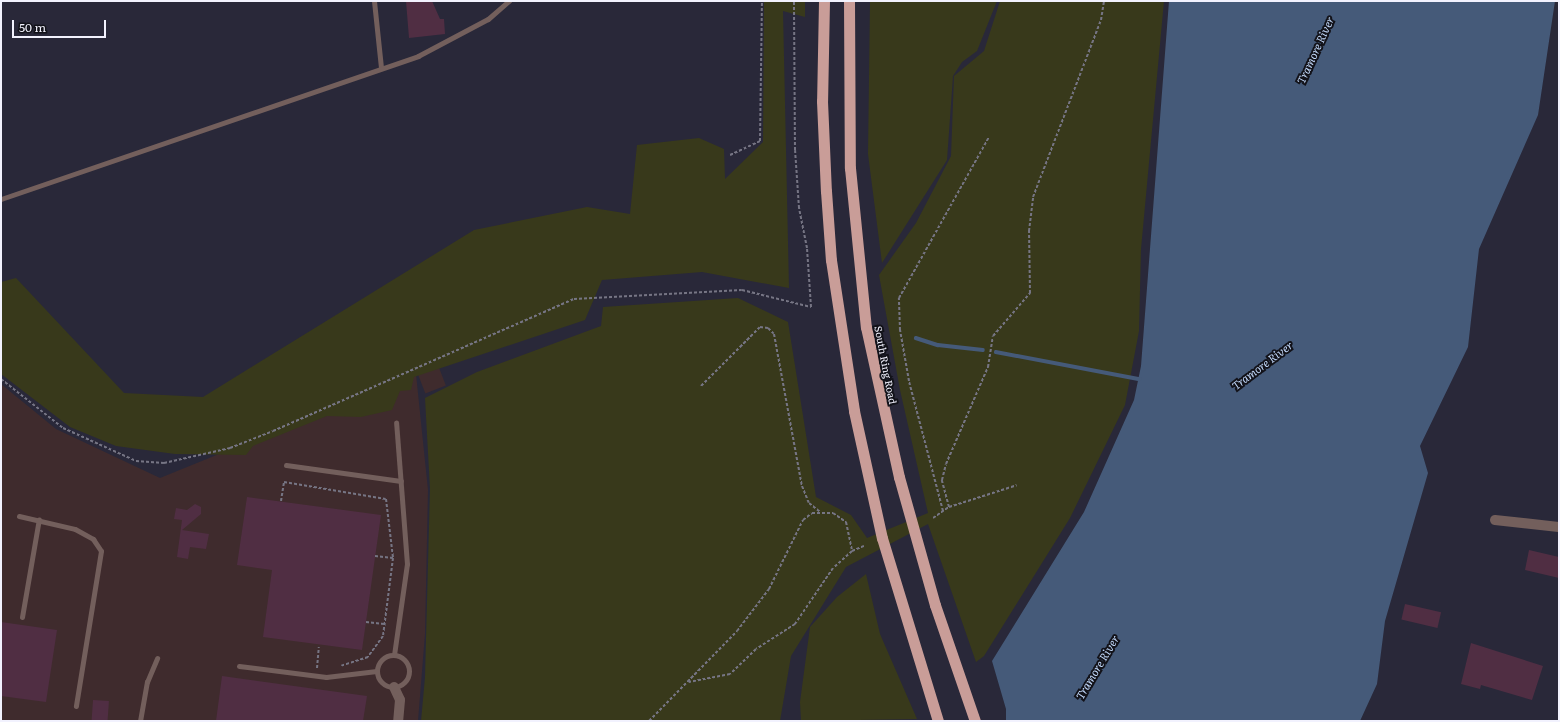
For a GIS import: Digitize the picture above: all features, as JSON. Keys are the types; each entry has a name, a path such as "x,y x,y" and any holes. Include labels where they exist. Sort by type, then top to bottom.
{"highway":[{"path":"824,1 822,100 826,191 841,332 854,411 882,538 938,721"},
{"name":"South Ring Road","path":"848,1 850,168 866,327 899,477 935,605 975,721"}],"street":[{"path":"1495,520 1559,527"},
{"path":"394,687 400,700 398,721"}],"lane":[{"path":"374,1 381,68"},
{"path":"1,199 381,68 445,44 495,14 509,1"},
{"path":"394,655 407,564 396,422"},
{"path":"286,465 400,481"},
{"path":"19,516 39,519 75,529 93,539 101,551 76,706"},
{"path":"22,617 39,519"},
{"path":"394,655 407,663 409,674 404,683 394,687 380,681 377,671 384,658 394,655"},
{"path":"140,721 147,682 157,658"},
{"path":"239,666 326,677 377,671"}],"path":[{"path":"730,155 742,152 760,141 762,1"},
{"path":"1,379 64,428 136,461 164,463 230,448 274,431 574,299 742,290 811,307 807,248 799,208 795,157 794,1"},
{"path":"949,507 942,480 946,464 988,367 993,336 1030,293 1029,231 1033,197 1099,27 1104,1"},
{"path":"943,511 909,381 900,330 899,298 989,137"},
{"path":"701,386 760,327 768,328 774,334 802,486 810,503 821,513"},
{"path":"281,501 284,482 385,498 393,558 383,636 372,654 333,668"},
{"path":"933,518 949,507 1017,485"},
{"path":"649,721 689,682 737,631 769,589 803,520 812,513 833,513 846,522 852,551"},
{"path":"689,682 730,674 756,649 795,624 833,568 852,551 864,546"},
{"path":"375,556 393,558"},
{"path":"366,622 384,624"},
{"path":"319,647 317,668 322,668"}],"shaded area":[{"path":"438,365 446,386 425,393 417,373"},
{"path":"416,374 428,490 425,634 418,721 1,721 1,384 56,429 160,478"}],"green space":[{"path":"764,1 805,1 805,17 783,11 789,288 702,272 602,280 585,320 414,377 411,390 400,391 392,410 361,417 327,416 253,446 246,455 175,454 116,446 70,427 1,374 1,282 16,278 124,393 203,397 474,230 587,207 630,214 637,145 699,138 724,149 725,179 763,142"},
{"path":"870,1 997,1 977,51 962,62 953,76 947,160 882,263 868,154"},
{"path":"1000,1 1164,1 1141,249 1139,331 1125,405 1070,518 984,656 976,662 928,524 846,567 791,656 780,721 421,721 425,677 430,489 425,398 477,372 601,326 603,307 738,298 788,322 816,497 851,515 867,538 928,513 900,390 879,275 916,223 951,156 954,76 984,51"},
{"path":"866,574 880,634 917,719 801,721 800,702 810,627 837,597"}],"water":[{"name":"Tramore River","path":"1169,1 1555,1 1538,115 1479,249 1468,347 1420,446 1428,473 1385,621 1377,684 1360,721 1006,721 1006,709 992,661 1084,512 1134,400 1141,366"}],"building":[{"path":"406,1 432,1 440,19 444,19 445,34 409,38"},
{"path":"247,497 381,515 362,650 263,637 272,570 237,565"},
{"path":"195,504 201,507 201,514 182,530 209,534 206,549 190,547 188,559 177,557 182,520 174,519 176,508 187,510"},
{"path":"1529,550 1559,557 1559,578 1525,570"},
{"path":"1405,604 1441,612 1437,628 1401,620"},
{"path":"1,622 57,630 46,702 1,696"},
{"path":"1471,643 1543,666 1532,700 1481,685 1480,689 1461,684"},
{"path":"222,676 367,696 363,721 216,721"},
{"path":"93,700 109,701 108,721 92,721"}],"waterway":[{"path":"916,338 938,345 983,350"},
{"path":"996,352 1139,379"}]}
